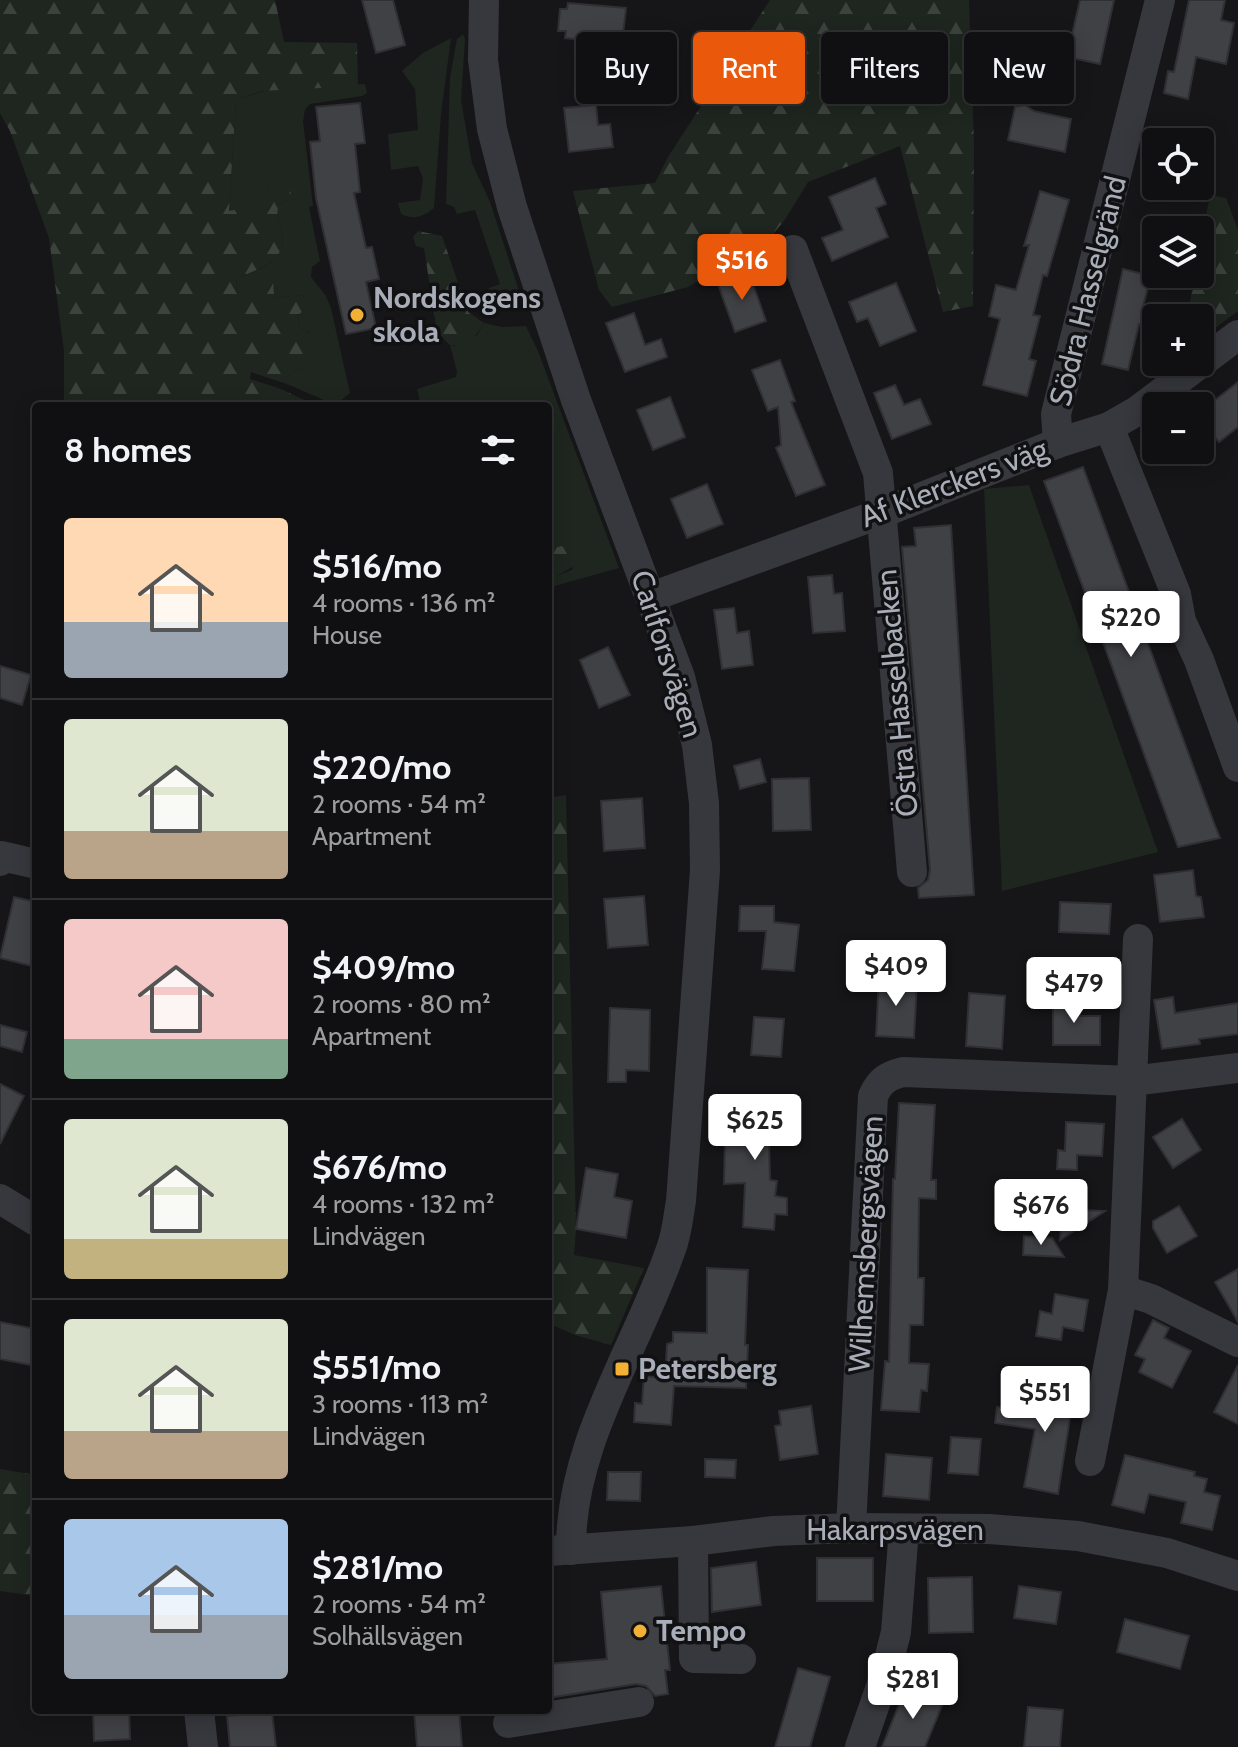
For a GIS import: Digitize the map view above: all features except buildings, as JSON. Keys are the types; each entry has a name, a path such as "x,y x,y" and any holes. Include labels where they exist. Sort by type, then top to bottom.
{"street":[{"name":"Carlforsvägen","path":"484,0 483,60 492,129 512,207 576,400 680,677 697,745 704,803 705,870 681,1201 672,1247 585,1454 560,1551"},
{"name":"Södra Hasselgränd","path":"1058,443 1056,414 1160,0"},
{"name":"Östra Hasselbacken","path":"793,250 878,473 912,872"},
{"name":"Af Klerckers väg","path":"651,597 882,513 1058,443 1109,427 1137,411 1238,335"},
{"path":"1109,427 1176,594 1181,621 1199,660 1238,767"},
{"path":"0,861 2,856 32,863"},
{"path":"1090,1461 1123,1290 1138,939"},
{"name":"Wilhemsbergsvägen","path":"851,1528 873,1096 879,1084 889,1075 903,1072 1132,1081 1238,1068"},
{"path":"0,1199 32,1219"},
{"path":"1123,1290 1151,1299 1238,1342"},
{"path":"860,1747 886,1672 896,1632 904,1529"},
{"name":"Hakarpsvägen","path":"560,1551 693,1541 774,1531 989,1529 1078,1536 1167,1553 1238,1576"},
{"path":"693,1541 694,1658 741,1659"},
{"path":"508,1727 639,1702"},
{"path":"199,1714 203,1747"}],"green space":[{"path":"0,0 275,0 284,42 357,43 358,86 263,91 236,99 229,211 260,205 267,186 276,180 286,183 291,192 289,200 279,204 278,208 283,244 280,251 269,263 236,278 237,293 260,280 273,280 277,298 306,297 306,309 298,315 299,327 318,337 314,362 290,374 285,380 287,384 251,372 250,379 309,402 64,402 64,351 49,238 10,131 0,113"},
{"path":"770,0 969,0 970,32 964,32 964,104 973,104 973,306 943,312 900,146 808,182 784,221 767,241 688,287 612,307 599,290 573,191 655,183 702,104 805,104 805,32 749,32"},
{"path":"463,34 461,100 472,163 490,202 522,300 512,303 497,303 485,295 489,288 500,284 475,210 457,214 454,207 446,204 450,78 457,39"},
{"path":"451,38 434,208 418,217 410,217 401,214 398,203 420,200 423,178 418,166 391,170 388,134 418,130 415,89 402,71 423,53"},
{"path":"365,84 367,93 362,96 310,104 303,121 313,206 309,207 320,261 312,267 311,277 331,308 350,393 339,402 328,402 287,384 285,380 308,365 313,334 299,327 298,315 306,309 306,297 277,298 274,287 237,293 236,278 268,264 283,244 278,208 279,204 289,200 276,180 267,186 261,205 229,212 236,99 265,91"},
{"path":"1214,196 1226,198 1238,230 1238,311 1214,329 1214,304 1190,304 1192,288 1214,288 1214,216 1206,216 1209,200 1214,200"},
{"path":"418,231 442,236 468,312 484,323 466,343 450,345 437,332 424,248 416,246 413,237"},
{"path":"484,323 502,327 526,326 619,568 558,585 557,576 573,569 561,546 552,548 552,402 420,402 417,389 456,377 450,345 477,335"},
{"path":"1029,485 1158,852 1002,891 984,489"},
{"path":"562,546 576,553 577,564 557,576 558,585 552,587 552,548"},
{"path":"566,795 576,1229 574,1255 644,1268 611,1345 552,1325 552,797"},
{"path":"0,1469 32,1474 32,1595 0,1591"}],"place":[{"name":"Nordskogens skola","path":"357,315"},
{"name":"Petersberg","path":"622,1369"},
{"name":"Tempo","path":"640,1631"}]}
